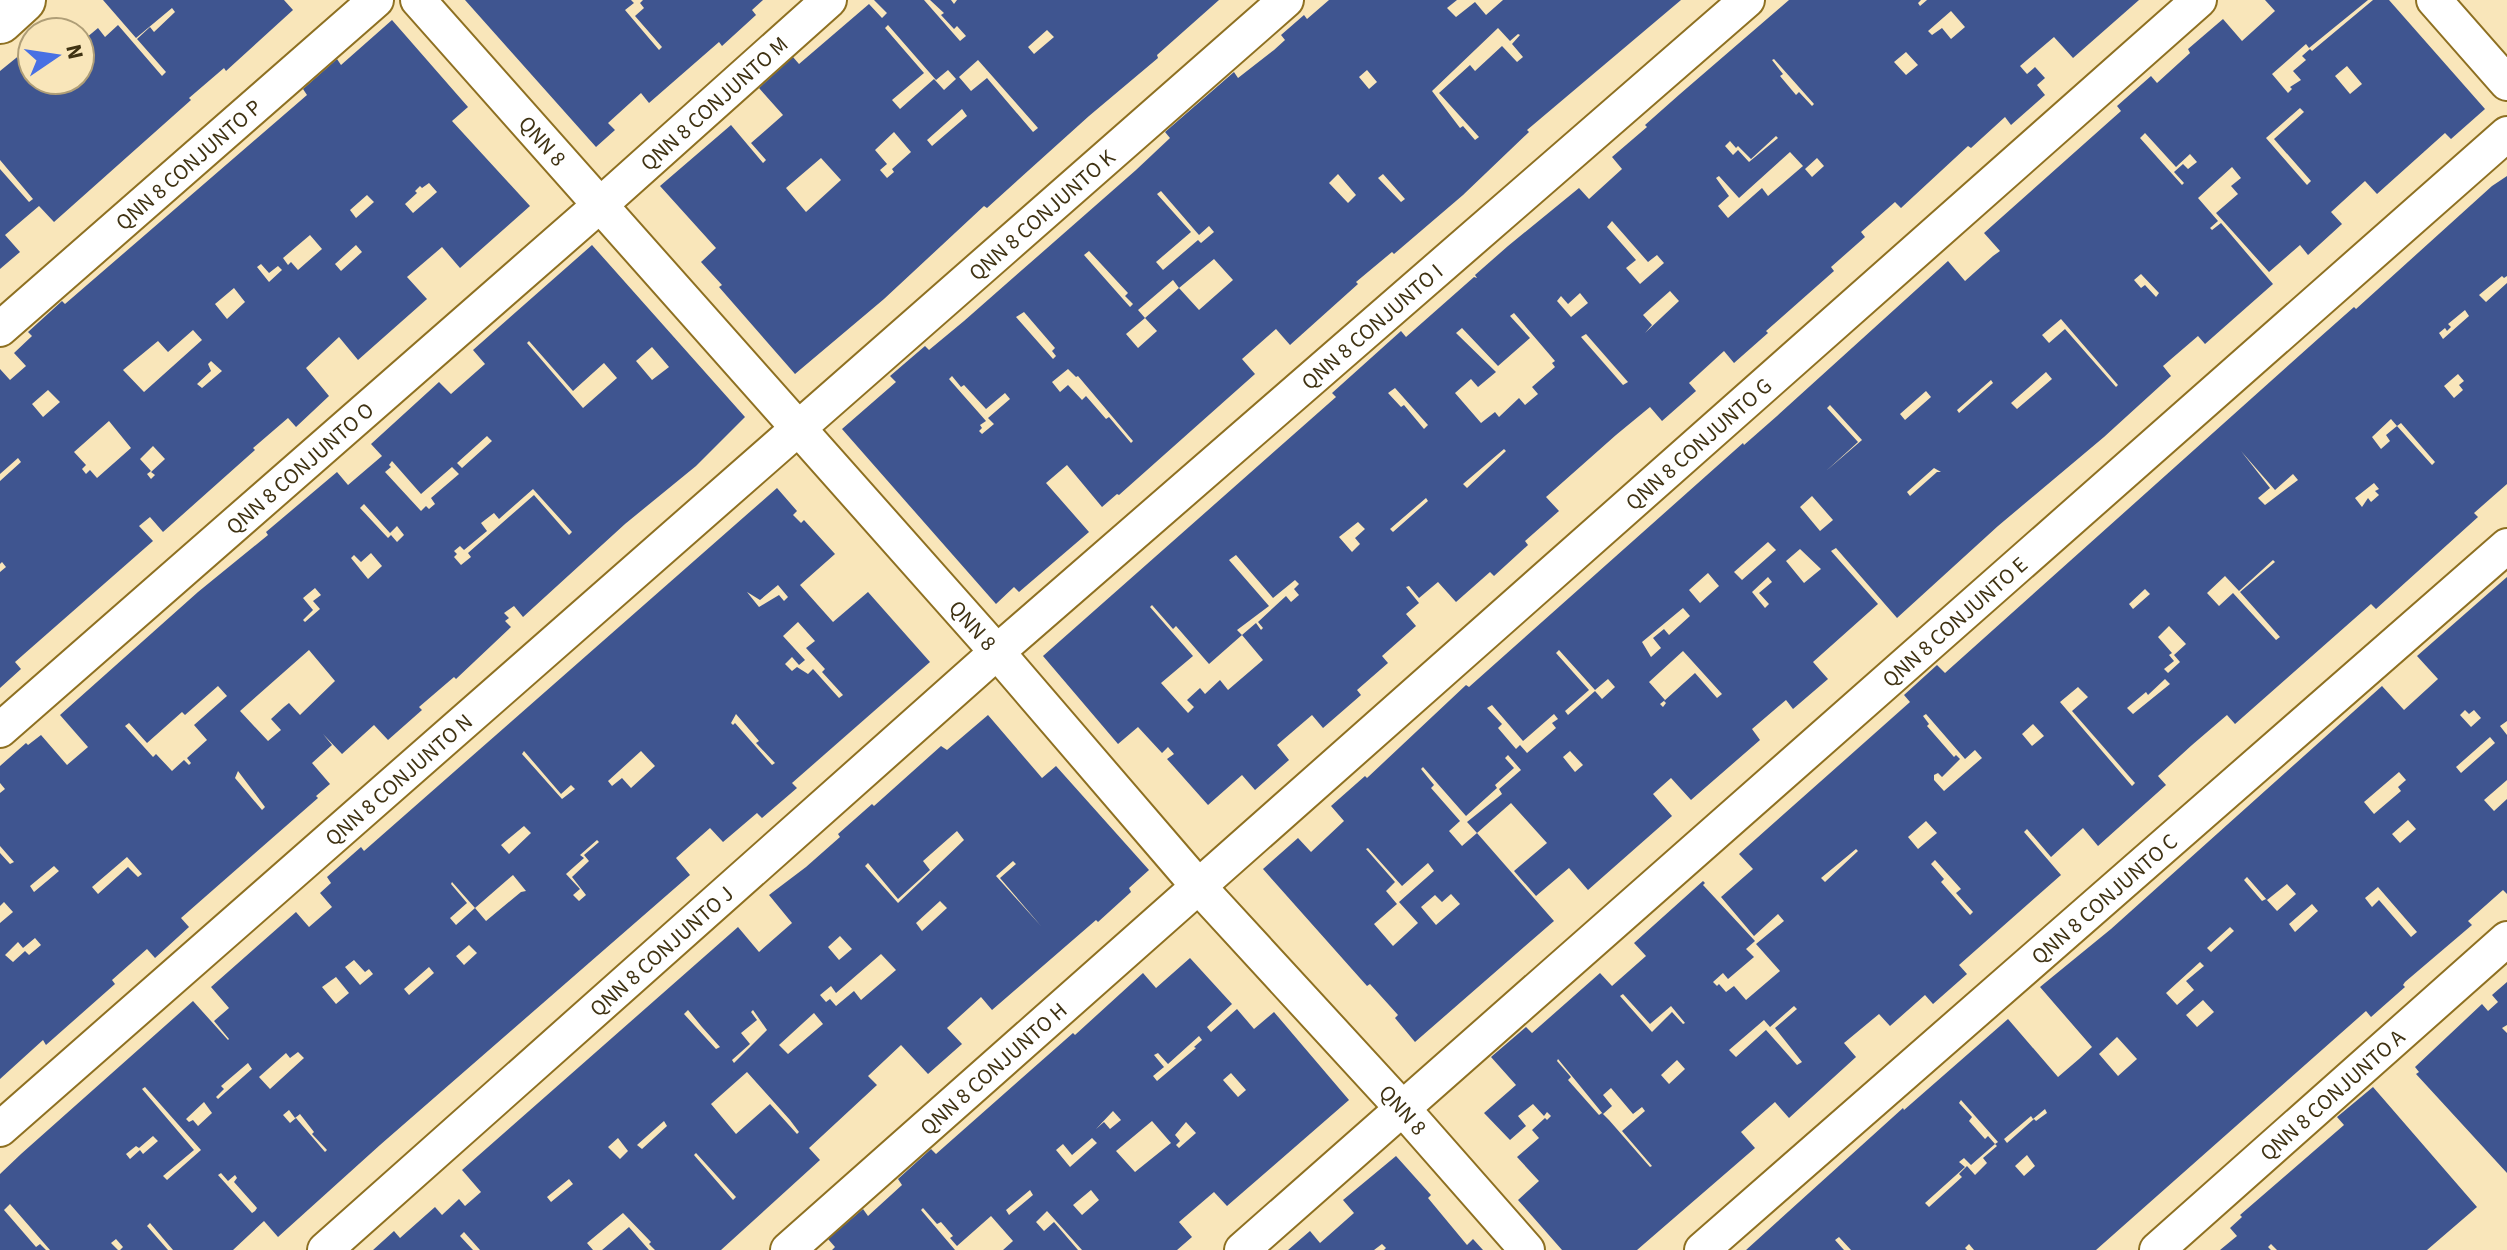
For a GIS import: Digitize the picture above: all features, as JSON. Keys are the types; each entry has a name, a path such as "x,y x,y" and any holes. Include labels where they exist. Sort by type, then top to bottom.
{"main road":[{"path":"0,21 23,0"}],"street":[{"name":"QNN 8 CONJUNTO P","path":"0,329 376,0"},
{"name":"QNN 8","path":"418,0 997,652 1199,887 1403,1109 1527,1250"},
{"name":"QNN 8 CONJUNTO M","path":"600,205 829,0"},
{"name":"QNN 8 CONJUNTO K","path":"798,430 1286,0"},
{"name":"QNN 8 CONJUNTO I","path":"997,652 1747,0"},
{"name":"QNN 8 CONJUNTO G","path":"1199,887 2199,0"},
{"path":"2434,0 2507,83"},
{"name":"QNN 8 CONJUNTO E","path":"1242,1250 2507,134"},
{"name":"QNN 8 CONJUNTO O","path":"0,730 600,205"},
{"name":"QNN 8 CONJUNTO N","path":"0,1129 798,430"},
{"name":"QNN 8 CONJUNTO C","path":"1702,1250 2507,546"},
{"name":"QNN 8 CONJUNTO J","path":"325,1250 997,652"},
{"name":"QNN 8 CONJUNTO H","path":"788,1250 1199,887"},
{"name":"QNN 8 CONJUNTO A","path":"2157,1250 2507,939"}],"building":[{"path":"103,0 284,0 293,10 226,71 224,68 189,98 191,100 54,222 39,206 5,235 20,252 0,269 0,169 29,202 33,199 0,160 0,71 16,58 16,96 96,96 96,30 98,28 105,37 118,25 162,76 166,72 137,39 150,27 154,32 175,12 172,8 136,38"},
{"path":"465,0 631,0 634,3 625,10 659,50 662,47 635,16 644,8 640,3 643,0 763,0 752,10 756,15 722,46 719,42 649,103 641,93 608,123 615,130 596,147"},
{"path":"874,0 924,0 960,41 966,36 957,26 954,29 941,15 944,13 930,0 951,0 954,4 957,0 1219,0 1157,55 1158,58 987,208 984,206 884,299 795,374 701,262 716,248 660,186 731,125 763,163 766,160 751,143 783,115 759,88 793,57 799,64 869,4 882,18 887,13","holes":["888,25 936,80 948,70 956,79 944,90 934,79 900,109 892,100 924,73 885,28","1047,30 1054,37 1034,54 1028,47","978,60 1038,128 1033,132 987,78 971,91 959,77","962,109 967,116 932,146 927,140","894,132 911,152 892,169 894,172 887,178 880,170 887,164 875,150","821,158 841,180 806,212 786,188"]},
{"path":"1329,0 1457,0 1447,8 1456,17 1475,2 1486,15 1503,0 1681,0 1527,130 1529,132 1463,195 1356,282 1358,284 1290,345 1276,329 1242,359 1255,374 1119,495 1102,507 1067,465 1046,483 1089,532 1019,592 1014,587 996,604 842,429 896,382 890,376 925,346 929,350 964,321 1136,170 1170,138 1165,132 1234,72 1238,78 1274,50 1285,40 1281,35 1304,15 1307,19","holes":["1498,28 1510,41 1520,35 1512,44 1523,57 1517,62 1502,46 1475,71 1470,65 1439,93 1479,137 1475,140 1463,126 1460,128 1432,91","1367,70 1377,82 1369,89 1359,77","1338,174 1356,195 1348,203 1329,183","1383,174 1405,199 1401,202 1378,178","1161,191 1199,235 1209,226 1214,232 1201,243 1198,240 1163,270 1156,262 1191,232 1157,194","1089,251 1128,293 1125,296 1133,304 1130,307 1084,255","1214,259 1233,280 1199,310 1179,288","1173,280 1179,288 1145,318 1138,310","1024,312 1055,348 1052,351 1056,356 1053,359 1016,317","1145,318 1157,331 1138,348 1126,334","1068,369 1078,376 1133,441 1131,443 1086,396 1082,400 1068,385 1060,392 1052,382","952,376 986,409 1005,393 1010,399 988,418 994,424 982,434 980,425 986,421 949,379"]},
{"path":"1789,0 1921,0 1918,3 1920,6 1927,0 2139,0 2073,58 2054,37 2020,66 2027,74 2035,67 2045,78 2037,85 2045,95 2011,125 2005,117 1971,148 1968,146 1901,208 1895,202 1861,232 1865,237 1831,267 1834,271 1734,363 1724,351 1689,383 1696,391 1662,421 1650,407 1616,435 1546,497 1559,511 1525,541 1528,545 1494,576 1490,572 1456,602 1438,582 1419,598 1409,586 1406,587 1419,603 1406,614 1416,626 1382,656 1388,663 1357,690 1361,695 1323,728 1312,715 1277,745 1289,760 1255,790 1242,775 1208,805 1167,759 1174,754 1168,747 1162,753 1138,727 1118,744 1043,656 1336,397 1332,393 1401,331 1406,337 1579,188 1589,199 1622,169 1612,157","holes":["1951,11 1965,27 1951,39 1942,28 1932,35 1928,31","1906,52 1918,65 1906,75 1894,62","1774,59 1814,104 1812,106 1799,92 1796,95 1780,76 1783,74","1776,136 1778,138 1749,162 1738,150 1733,155 1725,146 1730,141 1736,148 1738,146 1751,159","1790,152 1803,166 1768,196 1762,188 1728,218 1718,206 1729,196 1716,178 1719,176 1739,198","1817,158 1824,166 1812,177 1805,169","1612,221 1648,262 1657,255 1664,263 1640,284 1626,268 1636,260 1607,227","1670,291 1679,301 1645,333 1652,325 1643,315","1580,293 1588,303 1571,317 1557,301 1561,296 1568,304","1514,313 1555,361 1552,363 1555,367 1532,387 1538,394 1525,405 1519,398 1499,417 1495,412 1481,423 1455,393 1471,379 1478,387 1496,372 1456,333 1462,328 1498,366 1530,338 1510,316","1586,334 1628,382 1623,385 1581,337","1395,388 1428,425 1424,429 1404,405 1401,407 1388,393","1504,449 1506,451 1467,488 1463,484","1426,498 1428,501 1393,532 1390,529","1358,522 1365,529 1355,538 1360,544 1352,552 1339,537","1236,555 1273,598 1295,580 1299,584 1294,589 1299,595 1291,602 1286,596 1258,622 1263,628 1261,630 1256,623 1242,635 1237,630 1269,606 1229,560","1152,605 1173,629 1176,626 1209,664 1242,635 1263,660 1228,690 1220,680 1205,694 1200,688 1187,700 1194,707 1188,713 1161,683 1193,656 1150,607"]},
{"path":"2265,0 2368,0 2309,48 2306,44 2272,74 2288,93 2292,89 2290,87 2301,80 2293,71 2306,60 2302,56 2373,0 2389,0 2485,109 2451,139 2445,133 2377,194 2365,181 2331,212 2342,224 2308,255 2300,245 2269,272 2216,213 2238,194 2231,186 2241,178 2232,167 2198,198 2218,221 2210,228 2212,230 2221,223 2273,284 2205,344 2198,336 2163,366 2171,376 1897,618 1836,548 1831,551 1878,604 1813,662 1828,679 1793,709 1786,700 1752,729 1760,740 1691,800 1671,778 1653,794 1672,816 1588,890 1569,868 1536,896 1514,871 1547,843 1511,803 1477,833 1554,921 1415,1042 1395,1018 1398,1015 1370,984 1367,986 1263,869 1298,838 1311,852 1344,821 1331,806 1365,776 1367,778 1466,685 1469,687 1777,416 1948,261 1965,281 2000,251 1984,233 2121,111 2117,106 2151,76 2157,83 2190,53 2188,49 2223,19 2242,41 2275,11","holes":["2347,66 2362,84 2350,94 2335,76","2300,108 2304,112 2274,139 2311,181 2307,185 2266,138","2145,133 2176,167 2190,154 2197,162 2188,169 2183,164 2174,172 2184,183 2182,185 2140,138","2141,274 2159,293 2156,297 2145,285 2141,288 2134,280","2061,319 2118,385 2116,387 2065,329 2049,343 2042,335","2046,372 2052,379 2017,409 2011,403","1991,380 1993,383 1959,413 1957,410","1926,391 1931,397 1905,420 1900,414","1830,405 1862,440 1826,471 1858,442 1827,408","1934,468 1941,472 1937,472 1910,496 1907,492","1812,496 1833,520 1820,531 1800,507","1768,542 1776,550 1742,580 1734,572","1800,549 1821,569 1804,583 1786,561","1708,573 1719,586 1700,603 1689,590","1768,577 1772,582 1759,593 1769,604 1765,608 1752,592","1683,608 1690,616 1669,635 1664,629 1653,638 1661,648 1651,657 1642,642","1559,650 1595,690 1608,679 1615,687 1602,699 1595,691 1568,715 1565,711 1589,690 1556,653","1683,651 1722,694 1717,698 1695,673 1664,701 1663,707 1660,704 1665,700 1649,682","1492,705 1523,741 1554,714 1558,719 1552,723 1556,728 1527,753 1520,745 1516,749 1498,728 1502,724 1487,708","1570,751 1583,765 1575,772 1563,757","1508,755 1521,770 1499,789 1502,794 1467,822 1477,833 1462,846 1449,831 1460,821 1431,788 1434,785 1421,769 1423,767 1466,816 1514,768 1505,758","1366,849 1402,886 1428,863 1434,871 1399,902 1418,923 1393,946 1374,924 1397,904 1386,891 1395,882","1451,894 1460,904 1436,925 1421,907 1435,895 1442,902"]},
{"path":"392,20 468,107 452,121 530,206 460,268 442,247 407,277 427,299 358,360 339,337 306,368 329,396 296,427 288,418 163,532 150,517 139,526 153,541 15,662 21,669 0,688 0,572 6,567 2,562 0,564 0,481 21,462 18,458 0,474 0,369 10,380 26,366 14,353 32,336 28,332 62,301 65,304 307,95 303,89 337,59 341,65","holes":["429,183 437,192 413,213 405,204 417,193 415,191","367,195 374,202 356,218 350,210","310,235 322,249 298,270 291,262 288,265 283,258","356,245 362,252 341,271 335,264","261,264 269,273 278,266 282,270 269,282 257,267","234,288 245,302 227,319 215,304","193,330 202,340 144,392 123,370 158,341 168,352","211,361 222,371 202,388 197,384 211,371 208,364","48,390 60,402 43,417 32,404","109,421 131,448 97,478 90,470 86,474 82,469 86,465 74,452","153,446 165,459 151,472 155,475 151,479 147,474 151,471 140,459"]},
{"path":"2507,176 2507,276 2502,276 2479,295 2486,302 2507,283 2507,484 2474,513 2478,517 2376,609 2371,604 2235,724 2227,715 2192,745 2158,776 2166,785 2098,846 2083,828 2051,857 2027,829 2024,832 2061,875 1959,965 1967,974 1933,1004 1925,995 1890,1026 1879,1014 1844,1043 1856,1057 1789,1118 1775,1102 1741,1132 1755,1148 1637,1250 1562,1250 1518,1200 1539,1181 1517,1157 1539,1138 1532,1130 1551,1116 1547,1112 1544,1116 1533,1104 1518,1116 1526,1126 1510,1140 1484,1113 1516,1085 1491,1057 1526,1027 1532,1033 1600,973 1612,986 1646,956 1634,943 1703,881 1703,885 1755,941 1746,949 1754,957 1728,979 1723,973 1713,982 1726,992 1734,986 1746,1000 1780,971 1756,944 1784,921 1778,914 1754,936 1721,897 1753,869 1739,854 1910,702 1904,695 1937,665 1945,673 2492,186","holes":["2465,310 2469,316 2443,339 2439,333 2445,328 2447,331 2451,327 2448,324","2458,374 2464,381 2459,385 2463,390 2454,398 2444,386","2391,419 2397,426 2386,435 2390,441 2381,449 2372,437","2401,423 2435,462 2432,465 2397,426","2241,451 2275,490 2293,474 2298,480 2265,505 2258,498 2270,488","2374,483 2379,495 2371,502 2368,498 2362,507 2355,498","2273,560 2275,562 2240,592 2280,637 2276,640 2233,593 2219,606 2207,593 2225,576 2239,591","2145,589 2150,594 2133,609 2129,604","2169,626 2186,644 2174,655 2180,662 2168,673 2164,669 2174,661 2169,655 2172,653 2158,637","2165,679 2170,684 2133,714 2127,708 2146,692 2148,695","2078,687 2088,697 2072,711 2135,783 2132,786 2060,702","1926,714 1965,759 1975,750 1982,758 1944,791 1934,780 1934,775 1938,773 1942,777 1960,759 1956,755 1954,757 1927,726 1929,724 1923,716","2033,724 2044,736 2032,746 2022,734","1926,821 1937,833 1918,849 1908,837","1856,849 1858,851 1825,882 1821,878","1935,860 1961,889 1956,893 1973,912 1970,915 1941,882 1944,879 1931,864","1623,994 1650,1024 1671,1006 1685,1023 1672,1012 1652,1032 1620,996","1794,1006 1797,1009 1775,1028 1802,1062 1797,1065 1766,1030 1736,1057 1729,1050 1764,1020 1770,1027","1558,1059 1602,1113 1599,1115 1568,1080 1571,1077","1677,1060 1685,1069 1669,1084 1661,1075","1611,1088 1633,1114 1642,1107 1645,1111 1622,1131 1652,1166 1603,1114 1612,1106 1603,1095"]},
{"path":"592,245 745,417 696,466 625,524 523,617 514,606 504,613 509,618 505,621 511,627 456,679 454,677 419,707 422,710 388,740 374,725 342,754 323,734 332,745 312,763 330,784 316,796 318,798 181,918 189,927 155,958 147,949 112,980 115,984 46,1045 43,1040 0,1079 0,923 13,912 4,902 0,906 0,853 10,864 14,862 0,846 0,793 5,789 0,783 0,766 26,743 28,745 41,735 67,765 88,747 60,715 337,472 348,485 382,456 371,444 439,382 451,394 485,364 473,350","holes":["529,341 573,391 604,363 617,378 583,408 527,343","652,347 669,367 652,380 636,361","487,436 492,441 462,468 457,463","392,461 421,494 452,467 459,474 431,498 435,504 421,511 385,472","533,489 572,532 569,535 534,495 468,553 471,557 461,565 454,557 457,554 454,551 460,546 464,550 487,531 481,523 494,513 499,519","364,504 390,533 397,526 404,535 397,542 391,535 388,538 360,508","371,553 382,566 368,579 351,558 354,555 361,562","315,588 321,595 313,601 320,609 305,622 303,620 313,610 303,598","309,650 335,681 300,715 289,703 284,707 271,719 281,730 268,741 240,711","218,686 227,696 194,725 207,740 187,758 191,763 189,765 184,760 172,771 156,754 153,757 125,726 129,723 147,743","238,771 265,807 262,810 235,778","127,857 142,874 138,877 128,867 98,894 92,887","54,866 59,871 34,892 30,886","35,938 41,945 29,955 25,951 13,962 5,955 18,942 23,948"]},
{"path":"777,488 797,511 793,515 801,523 804,520 835,554 800,585 833,622 868,592 930,662 792,783 797,788 762,818 757,813 723,842 710,828 676,858 690,875 278,1237 264,1221 233,1250 173,1250 150,1223 147,1226 168,1250 120,1250 123,1247 116,1239 111,1243 118,1250 50,1250 10,1204 4,1210 36,1247 40,1244 46,1250 0,1250 0,1174 193,1001 228,1040 214,1021 229,1008 211,987 296,912 309,927 332,907 320,893 331,883 327,877 361,847 364,851","holes":["778,585 788,597 784,601 779,595 759,607 747,592 760,600","798,622 815,641 806,648 843,695 839,698 813,669 808,674 797,667 792,671 785,664 792,657 799,665 805,660 783,636","736,714 759,741 756,743 775,763 772,765 735,723 731,723","524,751 561,794 571,785 575,789 562,799 522,754","641,751 655,766 631,788 622,778 612,786 608,781","524,826 531,833 509,854 501,845","597,840 599,842 584,855 589,861 572,877 586,895 579,901 573,895 580,889 566,874 584,858 580,855","513,875 526,891 486,921 475,908","452,882 475,908 456,925 450,918 467,903","469,945 477,953 464,965 456,956","354,960 365,972 369,969 373,974 360,985 345,967","429,967 434,973 409,995 404,989","336,977 349,993 336,1004 322,987","298,1052 304,1058 270,1089 259,1077 286,1053 290,1058","248,1063 252,1069 218,1099 216,1097 224,1089 221,1086","145,1087 201,1150 167,1180 163,1176 194,1150 142,1089","204,1102 212,1113 198,1126 193,1120 189,1122 186,1119","289,1110 295,1118 300,1114 314,1132 312,1134 327,1150 325,1152 296,1118 290,1123 283,1115","153,1136 158,1141 143,1154 140,1150 130,1159 126,1154 136,1146 139,1148","221,1173 228,1181 235,1175 237,1178 234,1182 257,1208 252,1213 218,1175"]},
{"path":"2507,577 2507,721 2500,726 2507,735 2507,780 2484,800 2494,811 2507,799 2507,894 2503,890 2468,921 2472,925 2405,982 2405,987 2371,1017 2366,1011 2096,1250 1974,1250 1969,1244 1965,1248 1967,1250 1851,1250 1839,1237 1835,1240 1844,1250 1746,1250 1903,1108 2008,1019 2058,1077 2079,1059 2092,1047 2040,987 2111,929 2382,686 2404,710 2438,679 2417,656","holes":["2465,710 2469,714 2474,710 2481,718 2471,727 2460,715","2490,737 2495,743 2461,773 2456,767","2399,772 2406,780 2398,787 2401,791 2374,814 2364,802","2408,820 2416,829 2400,843 2392,834","2247,877 2267,900 2287,884 2296,894 2277,911 2266,899 2262,901 2244,880","2378,887 2417,932 2411,937 2379,900 2372,907 2365,898","2312,904 2318,911 2295,932 2289,924","2230,927 2234,931 2211,952 2207,948","2200,962 2204,966 2186,981 2194,990 2177,1005 2166,993","2203,1000 2214,1012 2197,1027 2186,1015","2117,1037 2137,1059 2118,1076 2099,1054","1961,1100 1998,1142 1995,1144 1988,1136 1985,1139 1969,1121 1972,1117 1959,1103","2045,1109 2047,1113 2036,1121 2034,1119 2007,1143 2004,1139 2031,1116 2033,1119","1995,1144 1997,1146 1983,1158 1987,1163 1975,1175 1967,1166 1959,1174 1962,1177 1929,1207 1925,1203 1965,1167 1959,1162 1964,1158 1971,1165","2027,1155 2035,1166 2024,1176 2015,1166"]},
{"path":"988,715 1042,778 1056,766 1149,870 1129,888 1131,892 1098,922 1096,920 992,1010 981,997 947,1028 962,1044 928,1074 901,1045 868,1076 877,1085 809,1148 820,1160 721,1250 655,1250 623,1213 587,1243 593,1250 480,1250 464,1232 460,1236 473,1250 373,1250 394,1231 400,1238 435,1207 442,1215 459,1199 465,1206 481,1192 462,1170 738,927 759,952 792,923 769,895 806,867 840,837 838,834 941,746 947,750","holes":["957,831 964,840 898,903 865,866 868,863 898,899 930,870 923,861","1013,861 1016,864 1000,878 1041,926 996,876","940,901 947,908 922,931 916,923","840,936 852,949 839,960 828,947","881,954 896,970 861,1000 854,991 836,1006 820,995 831,986 836,993","688,1010 720,1047 716,1049 684,1014","753,1010 767,1030 734,1063 732,1060 750,1044 741,1033 757,1020 751,1012","814,1013 823,1024 788,1054 779,1045","747,1072 790,1120 799,1132 797,1134 770,1104 736,1134 711,1104","664,1121 667,1126 642,1149 637,1145","618,1138 628,1151 620,1159 608,1147","696,1153 736,1197 733,1200 694,1155","569,1179 573,1184 551,1202 547,1197"]},
{"path":"1190,958 1232,1004 1207,1027 1211,1032 1237,1009 1254,1029 1274,1012 1349,1100 1227,1206 1214,1192 1179,1222 1192,1237 1177,1250 1082,1250 1047,1211 1036,1222 1044,1231 1054,1222 1078,1250 1003,1250 1013,1241 991,1216 957,1246 941,1222 937,1224 923,1208 921,1210 955,1250 832,1250 835,1247 828,1239 863,1209 868,1216 902,1185 898,1179 931,1149 936,1154 1143,973 1156,988","holes":["1199,1036 1202,1040 1157,1081 1153,1076 1164,1067 1154,1055 1158,1053 1168,1064","1231,1073 1246,1090 1238,1097 1223,1080","1113,1111 1121,1120 1110,1129 1104,1122 1096,1129","1152,1121 1171,1143 1135,1172 1116,1151","1186,1122 1196,1133 1179,1148 1176,1145 1180,1141 1175,1135","1092,1138 1097,1143 1070,1167 1056,1150 1063,1144 1072,1155","1030,1190 1033,1195 1009,1215 1006,1210","1091,1190 1099,1200 1082,1215 1073,1205"]},
{"path":"2507,982 2507,1025 2502,1028 2507,1033 2507,1173 2416,1074 2419,1072 2415,1067 2482,1004 2488,1011 2498,1002 2492,995"},
{"path":"2373,1087 2477,1207 2427,1250 2277,1250 2271,1244 2268,1247 2271,1250 2220,1250 2237,1236 2230,1228 2242,1217 2240,1215 2344,1125 2337,1117"},
{"path":"1396,1156 1431,1195 1428,1198 1467,1245 1473,1239 1483,1250 1384,1250 1386,1248 1382,1244 1374,1250 1288,1250 1310,1231 1320,1243 1354,1213 1343,1200"},
{"path":"629,1227 649,1250 602,1250"}]}
